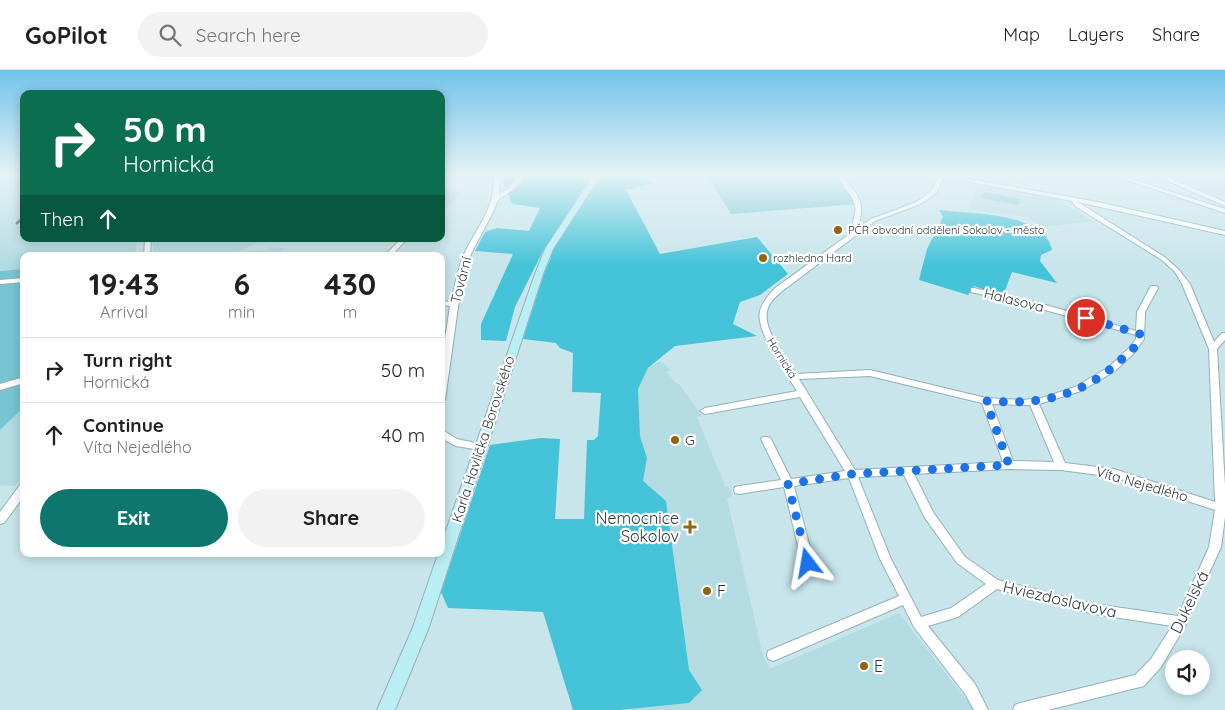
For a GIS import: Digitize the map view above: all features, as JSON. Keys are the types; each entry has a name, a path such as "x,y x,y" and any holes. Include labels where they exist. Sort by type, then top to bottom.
{"street":[{"name":"Tovární","path":"445,370 454,304 468,250 490,215 493,206"},
{"name":"Karla Havlíčka Borovského","path":"445,554 513,346 546,258 578,206"},
{"path":"853,232 860,214 860,206"},
{"name":"Hornická","path":"911,206 873,220 853,232 778,290 769,299 763,311 763,323 768,336 795,377 852,474 886,559 918,623 970,689 981,710"},
{"name":"Dukelská","path":"1020,710 1140,681 1156,663 1181,622 1215,547 1222,508 1213,349 1186,284 1177,271 1164,259 1078,206"},
{"path":"1100,206 1225,233"},
{"path":"1210,206 1225,211"},
{"path":"391,252 401,242"},
{"path":"0,282 20,280"},
{"path":"795,377 870,374 963,398 986,401 1043,401 1078,389 1112,369 1131,351 1140,339 1141,312 1154,288"},
{"name":"Halasova","path":"974,290 1140,334"},
{"path":"445,303 454,304"},
{"path":"1213,349 1225,335"},
{"path":"0,387 20,381"},
{"name":"Hornická","path":"705,411 804,394"},
{"path":"986,401 1009,465"},
{"path":"1033,402 1061,466"},
{"path":"445,437 460,444 480,447"},
{"path":"766,440 788,484 808,563"},
{"name":"Víta Nejedlého","path":"852,474 1009,465 1061,466 1114,473 1222,508"},
{"name":"Hviezdoslavova","path":"906,471 929,515 961,560 995,584 1094,609 1181,622"},
{"path":"739,490 852,474"},
{"path":"0,520 20,493"},
{"name":"Karla Havlíčka Borovského","path":"386,710 421,627 444,557"},
{"path":"918,623 954,613 995,584"},
{"path":"773,655 905,598"}],"shaded area":[{"path":"0,206 20,206 20,242 137,242 135,252 20,252 20,269 0,271"},
{"path":"525,206 634,206 660,254 757,237 788,274 760,295 740,302 733,324 757,336 675,346 648,368 638,389 640,436 647,458 643,481 666,501 689,670 702,690 689,703 619,710 573,710 543,612 448,608 441,592 490,445 541,438 560,439 555,519 584,519 587,440 594,440 598,436 601,393 572,392 573,353 560,348 556,343 523,339 551,258 549,249 543,251 515,307 506,341 481,340 481,324 513,254 475,251 485,232 497,228 529,231 540,208"},
{"path":"726,206 833,206 731,214"},
{"path":"970,206 1068,206 1092,221 1044,227 1029,218 969,209"},
{"path":"939,210 1005,217 1036,228 1046,238 1052,250 1041,255 1040,261 1057,283 1012,272 1003,296 974,286 968,295 919,280 927,249 943,217"},
{"path":"153,242 259,242 237,252 153,252"},
{"path":"271,247 284,248 280,252 247,252 248,251 267,251"},
{"path":"20,269 20,411 0,430 0,271"},
{"name":"Nemocnice Sokolov","path":"660,361 671,370 667,372 679,384 702,416 697,417 725,486 730,488 732,496 727,498 762,652 770,669 899,613 974,710 574,710 643,481 647,458 640,436 638,389 648,368"},
{"path":"20,411 20,480 15,486 0,485 0,430"}],"railway":[{"path":"16,224 20,220"}],"place":[{"name":"PČR obvodní oddělení Sokolov - město","path":"838,230"},
{"name":"rozhledna Hard","path":"763,258"},
{"name":"G","path":"675,440"},
{"name":"Nemocnice Sokolov","path":"690,527"},
{"name":"F","path":"707,591"},
{"name":"E","path":"864,666"}],"route":[{"path":"808,563 788,484 852,474 1009,465 986,401 1023,403 1043,401 1078,389 1112,369 1131,351 1140,339 1140,334 1086,318"}]}
